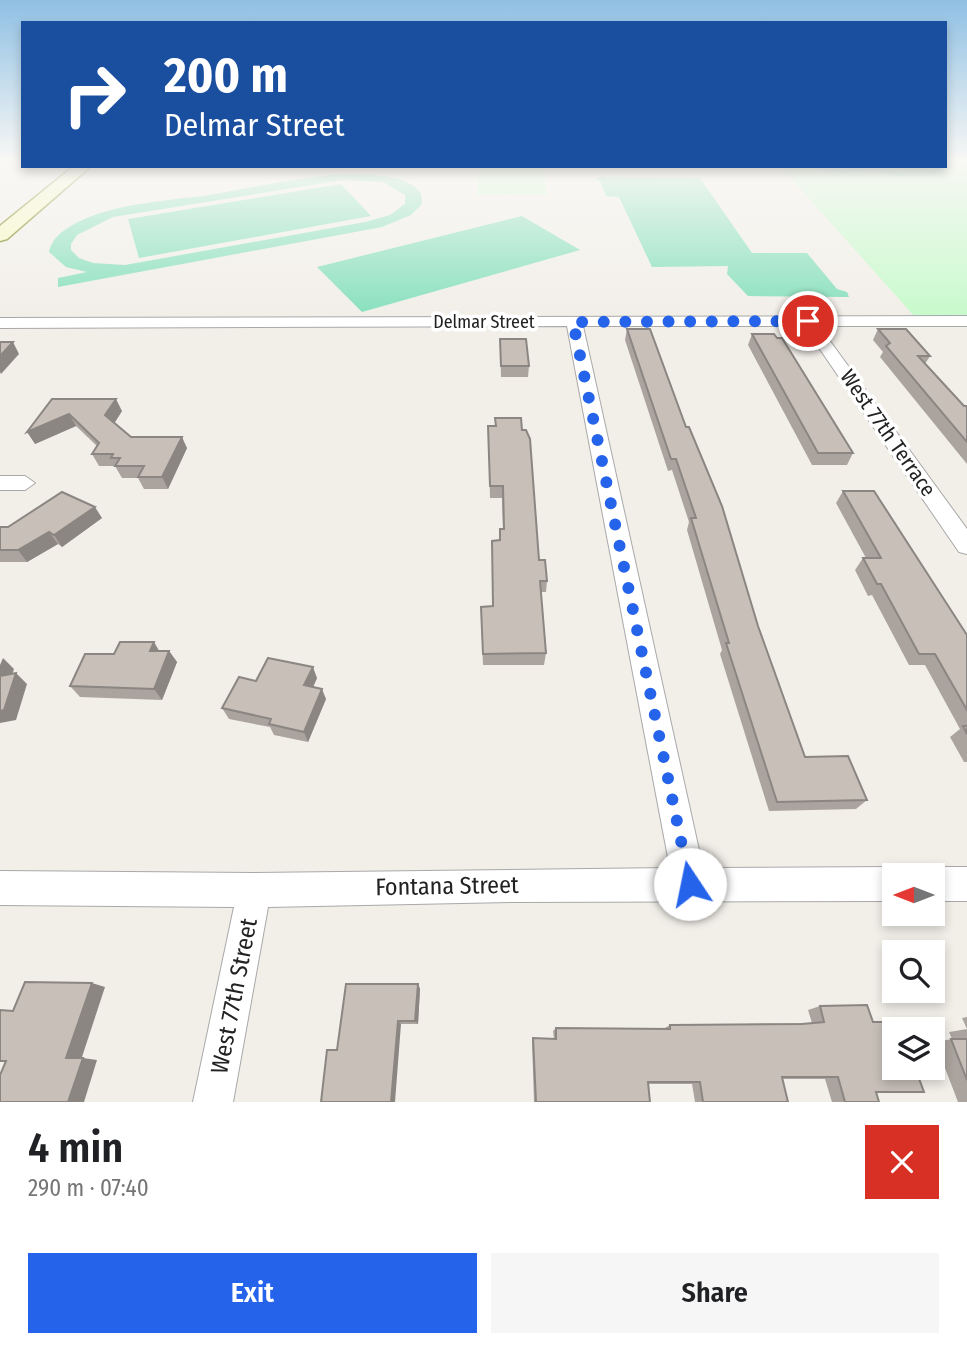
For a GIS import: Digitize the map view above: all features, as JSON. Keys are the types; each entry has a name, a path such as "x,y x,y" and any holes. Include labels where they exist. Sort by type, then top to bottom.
{"main road":[{"path":"0,235 27,212"}],"street":[{"name":"West 77th Terrace","path":"808,321 967,545"},
{"name":"Delmar Street","path":"0,323 967,321"},
{"path":"573,322 690,884"},
{"path":"0,483 25,483"},
{"name":"Fontana Street","path":"0,888 254,890 882,884"},
{"path":"945,884 967,884"},
{"name":"West 77th Street","path":"213,1102 254,890"}],"green space":[{"path":"141,212 113,217 77,235 71,244 71,250 79,258 93,263 125,265 365,222 394,212 414,212 382,227 58,287 58,278 87,272 66,267 49,252 51,247 64,231 94,215"},
{"path":"168,212 368,212 371,216 139,258 128,219"},
{"path":"626,212 724,212 752,253 807,253 837,289 847,292 849,297 748,296 727,274 728,266 652,267"},
{"path":"822,212 967,212 967,317 915,317"},
{"path":"522,216 580,250 362,312 317,267"}],"building":[{"path":"627,329 650,329 686,427 689,427 722,506 758,626 805,757 848,756 867,800 777,802 726,643 729,643 691,518 696,518 676,459 671,459"},
{"path":"878,329 906,329 930,356 918,356 964,406 967,406 967,442 886,346 890,343"},
{"path":"752,334 774,334 777,338 782,338 853,453 818,453"},
{"path":"500,339 526,339 529,366 501,366"},
{"path":"0,342 13,342 0,356"},
{"path":"52,399 116,399 105,415 131,437 182,437 162,477 138,477 144,466 115,466 120,458 111,458 113,454 92,454 99,443 69,414 27,432"},
{"path":"495,418 521,418 522,430 526,430 530,439 539,560 545,560 547,581 540,581 546,653 483,654 481,607 493,606 492,541 500,540 500,529 504,529 503,486 490,486 488,426 496,426"},
{"path":"843,491 874,491 967,635 967,710 935,654 919,654 881,584 877,584 863,558 881,558"},
{"path":"62,492 95,507 54,535 49,532 18,550 0,550 0,527 8,527"},
{"path":"120,642 154,642 150,651 169,651 154,689 70,686 85,654 114,654"},
{"path":"268,658 313,667 304,685 322,689 304,732 269,724 271,719 222,708 239,677 256,681"},
{"path":"16,673 4,710 0,711 0,676"},
{"path":"25,982 92,983 66,1058 83,1058 68,1102 0,1102 0,1075 6,1061 0,1061 0,1010 13,1011"},
{"path":"346,984 418,984 415,1021 398,1021 391,1102 321,1102 327,1050 337,1050"},
{"path":"867,1005 873,1022 882,1022 882,1080 920,1080 924,1092 876,1092 879,1102 845,1102 838,1077 782,1077 788,1102 703,1102 700,1082 648,1082 650,1102 536,1102 533,1038 556,1039 556,1028 670,1029 670,1025 824,1022 820,1006"},
{"path":"951,1039 967,1039 967,1080"}],"route":[{"path":"690,884 573,322 808,321"}]}
